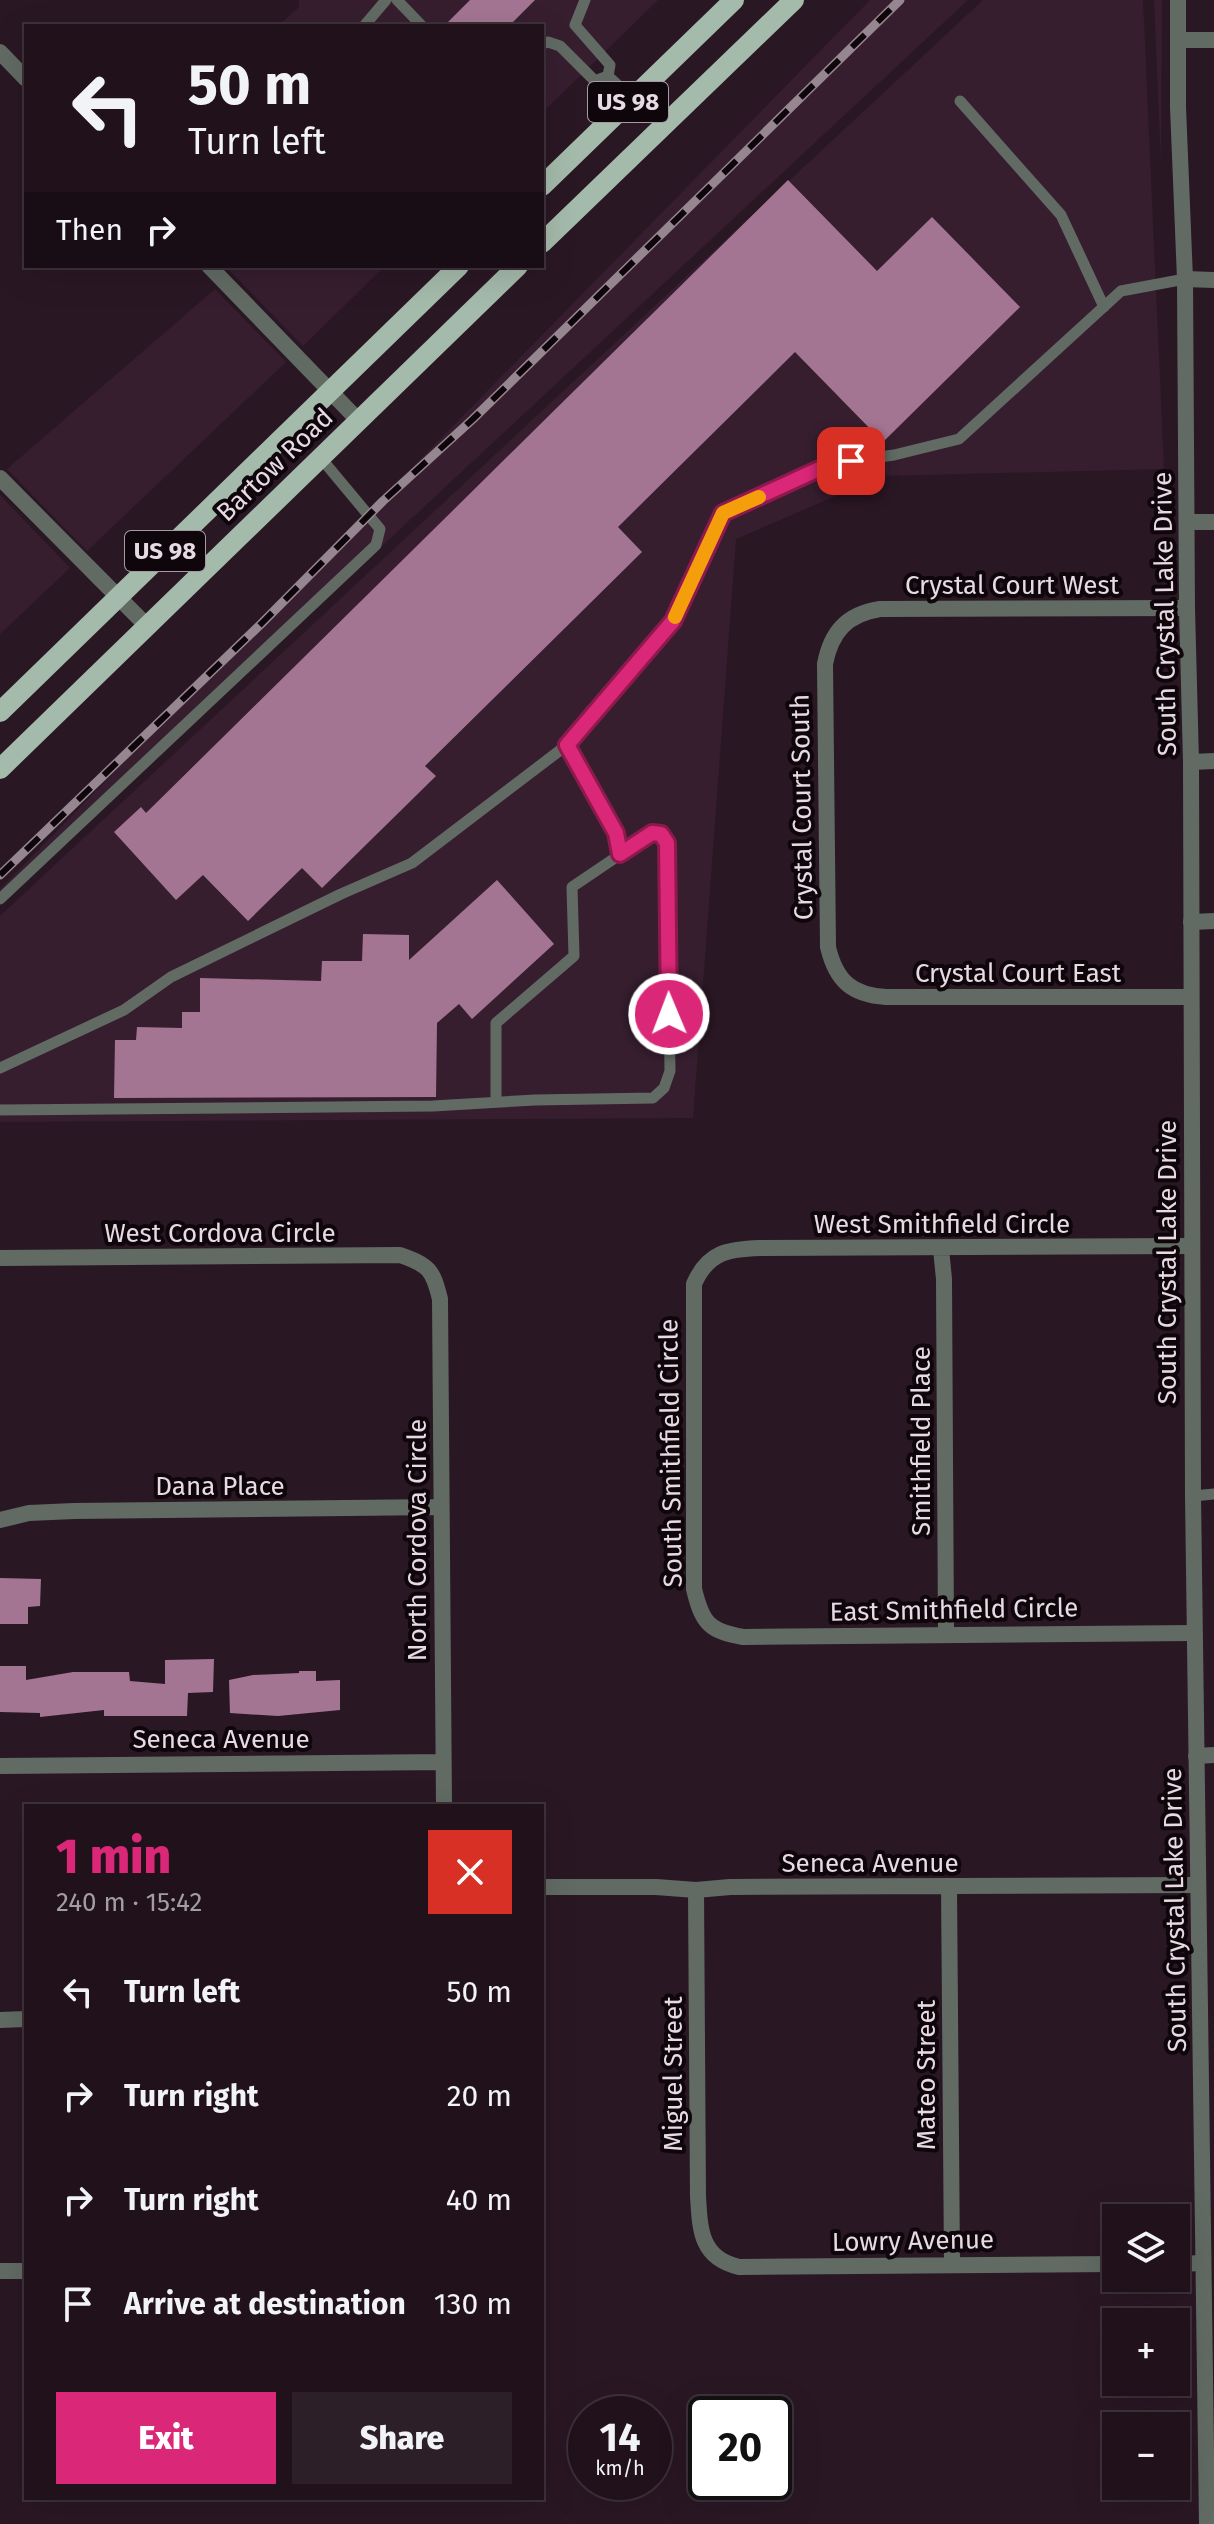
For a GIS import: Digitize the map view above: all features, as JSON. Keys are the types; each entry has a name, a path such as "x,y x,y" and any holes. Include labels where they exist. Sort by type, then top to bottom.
{"main road":[{"name":"US 98","path":"544,184 734,0"},
{"name":"US 98","path":"544,241 794,0"},
{"name":"Bartow Road","path":"0,712 457,268"},
{"name":"Bartow Road","path":"0,769 516,268"}],"street":[{"name":"South Crystal Lake Drive","path":"1178,0 1191,762 1190,1246 1202,2263 1210,2396 1207,2524"},
{"path":"1179,40 1214,40"},
{"path":"0,52 24,77"},
{"path":"211,268 358,420"},
{"path":"1185,279 1214,280"},
{"path":"0,478 147,626"},
{"path":"1187,522 1214,522"},
{"name":"Crystal Court West","path":"842,626 866,611 880,609 1187,608"},
{"name":"Crystal Court South","path":"842,626 829,645 825,664 828,947 832,967 848,985"},
{"path":"1191,762 1214,761"},
{"path":"1191,922 1214,921"},
{"name":"Crystal Court East","path":"848,985 867,996 886,997 1190,997"},
{"name":"West Smithfield Circle","path":"700,1270 714,1257 731,1249 1190,1246"},
{"name":"Smithfield Place","path":"941,1249 944,1279 946,1633"},
{"name":"West Cordova Circle","path":"0,1258 400,1255 420,1262 434,1275"},
{"name":"South Smithfield Circle","path":"700,1270 694,1284 694,1589 700,1615 716,1629"},
{"name":"North Cordova Circle","path":"434,1275 440,1299 444,1804"},
{"name":"Dana Place","path":"0,1520 29,1513 74,1511 440,1507"},
{"name":"East Smithfield Circle","path":"716,1629 743,1637 1194,1633"},
{"path":"1196,1756 1214,1755"},
{"name":"Seneca Avenue","path":"0,1766 443,1762"},
{"name":"Seneca Avenue","path":"544,1887 696,1890 730,1887 1198,1885"},
{"name":"Mateo Street","path":"949,1886 952,2263"},
{"name":"Miguel Street","path":"696,1890 699,2217 708,2248 714,2254"},
{"path":"0,2020 24,2019"},
{"name":"Lowry Avenue","path":"714,2254 726,2264 739,2267 1102,2264"},
{"path":"1190,2263 1202,2263"},
{"path":"0,2271 24,2271"}],"lane":[{"path":"366,24 386,0"},
{"path":"397,0 420,24"},
{"path":"585,0 575,25 610,65 608,76"},
{"path":"544,43 560,46 595,81 608,76"},
{"path":"608,76 632,98"},
{"path":"960,101 1061,215 1104,307"},
{"path":"0,1068 124,1010 171,977 412,863 567,745 673,621 723,513 830,464 894,455 959,439 1121,291 1185,279"},
{"path":"0,899 376,545 380,529 320,457"},
{"path":"567,745 616,833 620,854"},
{"path":"0,1110 433,1106 653,1098 664,1088 670,1071 667,843 661,834 652,833 572,887 574,956 496,1023 496,1102"},
{"path":"1193,1496 1214,1494"}],"shaded area":[{"path":"299,0 658,0 544,111 544,24 280,24 299,7"},
{"path":"870,0 968,0 0,902 0,889"},
{"path":"983,0 1143,0 1164,469 882,476 736,539 693,1118 0,1122 0,916"},
{"path":"1154,0 1162,0 1161,162"},
{"path":"227,268 383,268 303,346"},
{"path":"215,289 286,362 87,551 7,469"},
{"path":"0,495 70,568 0,634"}],"building":[{"path":"470,0 535,0 511,24 446,24"},
{"path":"788,180 877,271 932,217 1020,307 883,442 795,352 618,527 642,552 425,766 436,776 322,888 302,868 248,921 203,875 176,900 114,832 141,807 146,813"},
{"path":"497,880 554,944 472,1019 459,1004 437,1023 436,1097 114,1098 115,1040 136,1040 137,1027 182,1028 182,1012 200,1012 200,978 321,981 322,961 362,961 363,934 409,935 409,960"},
{"path":"0,1578 41,1579 40,1606 28,1607 28,1624 0,1624"},
{"path":"214,1659 213,1692 188,1693 187,1716 104,1716 104,1710 40,1717 40,1713 0,1712 0,1666 26,1666 26,1680 73,1672 129,1672 130,1681 165,1684 165,1660"},
{"path":"316,1671 316,1681 340,1680 340,1710 278,1716 230,1713 229,1680"}],"railway":[{"path":"0,875 261,624 383,501 473,419 900,0"}],"slow traffic":[{"path":"675,617 723,513 759,497"}],"route":[{"path":"669,1014 667,843 661,834 652,833 620,854 616,833 567,745 673,621 723,513 830,464 851,461"}]}
